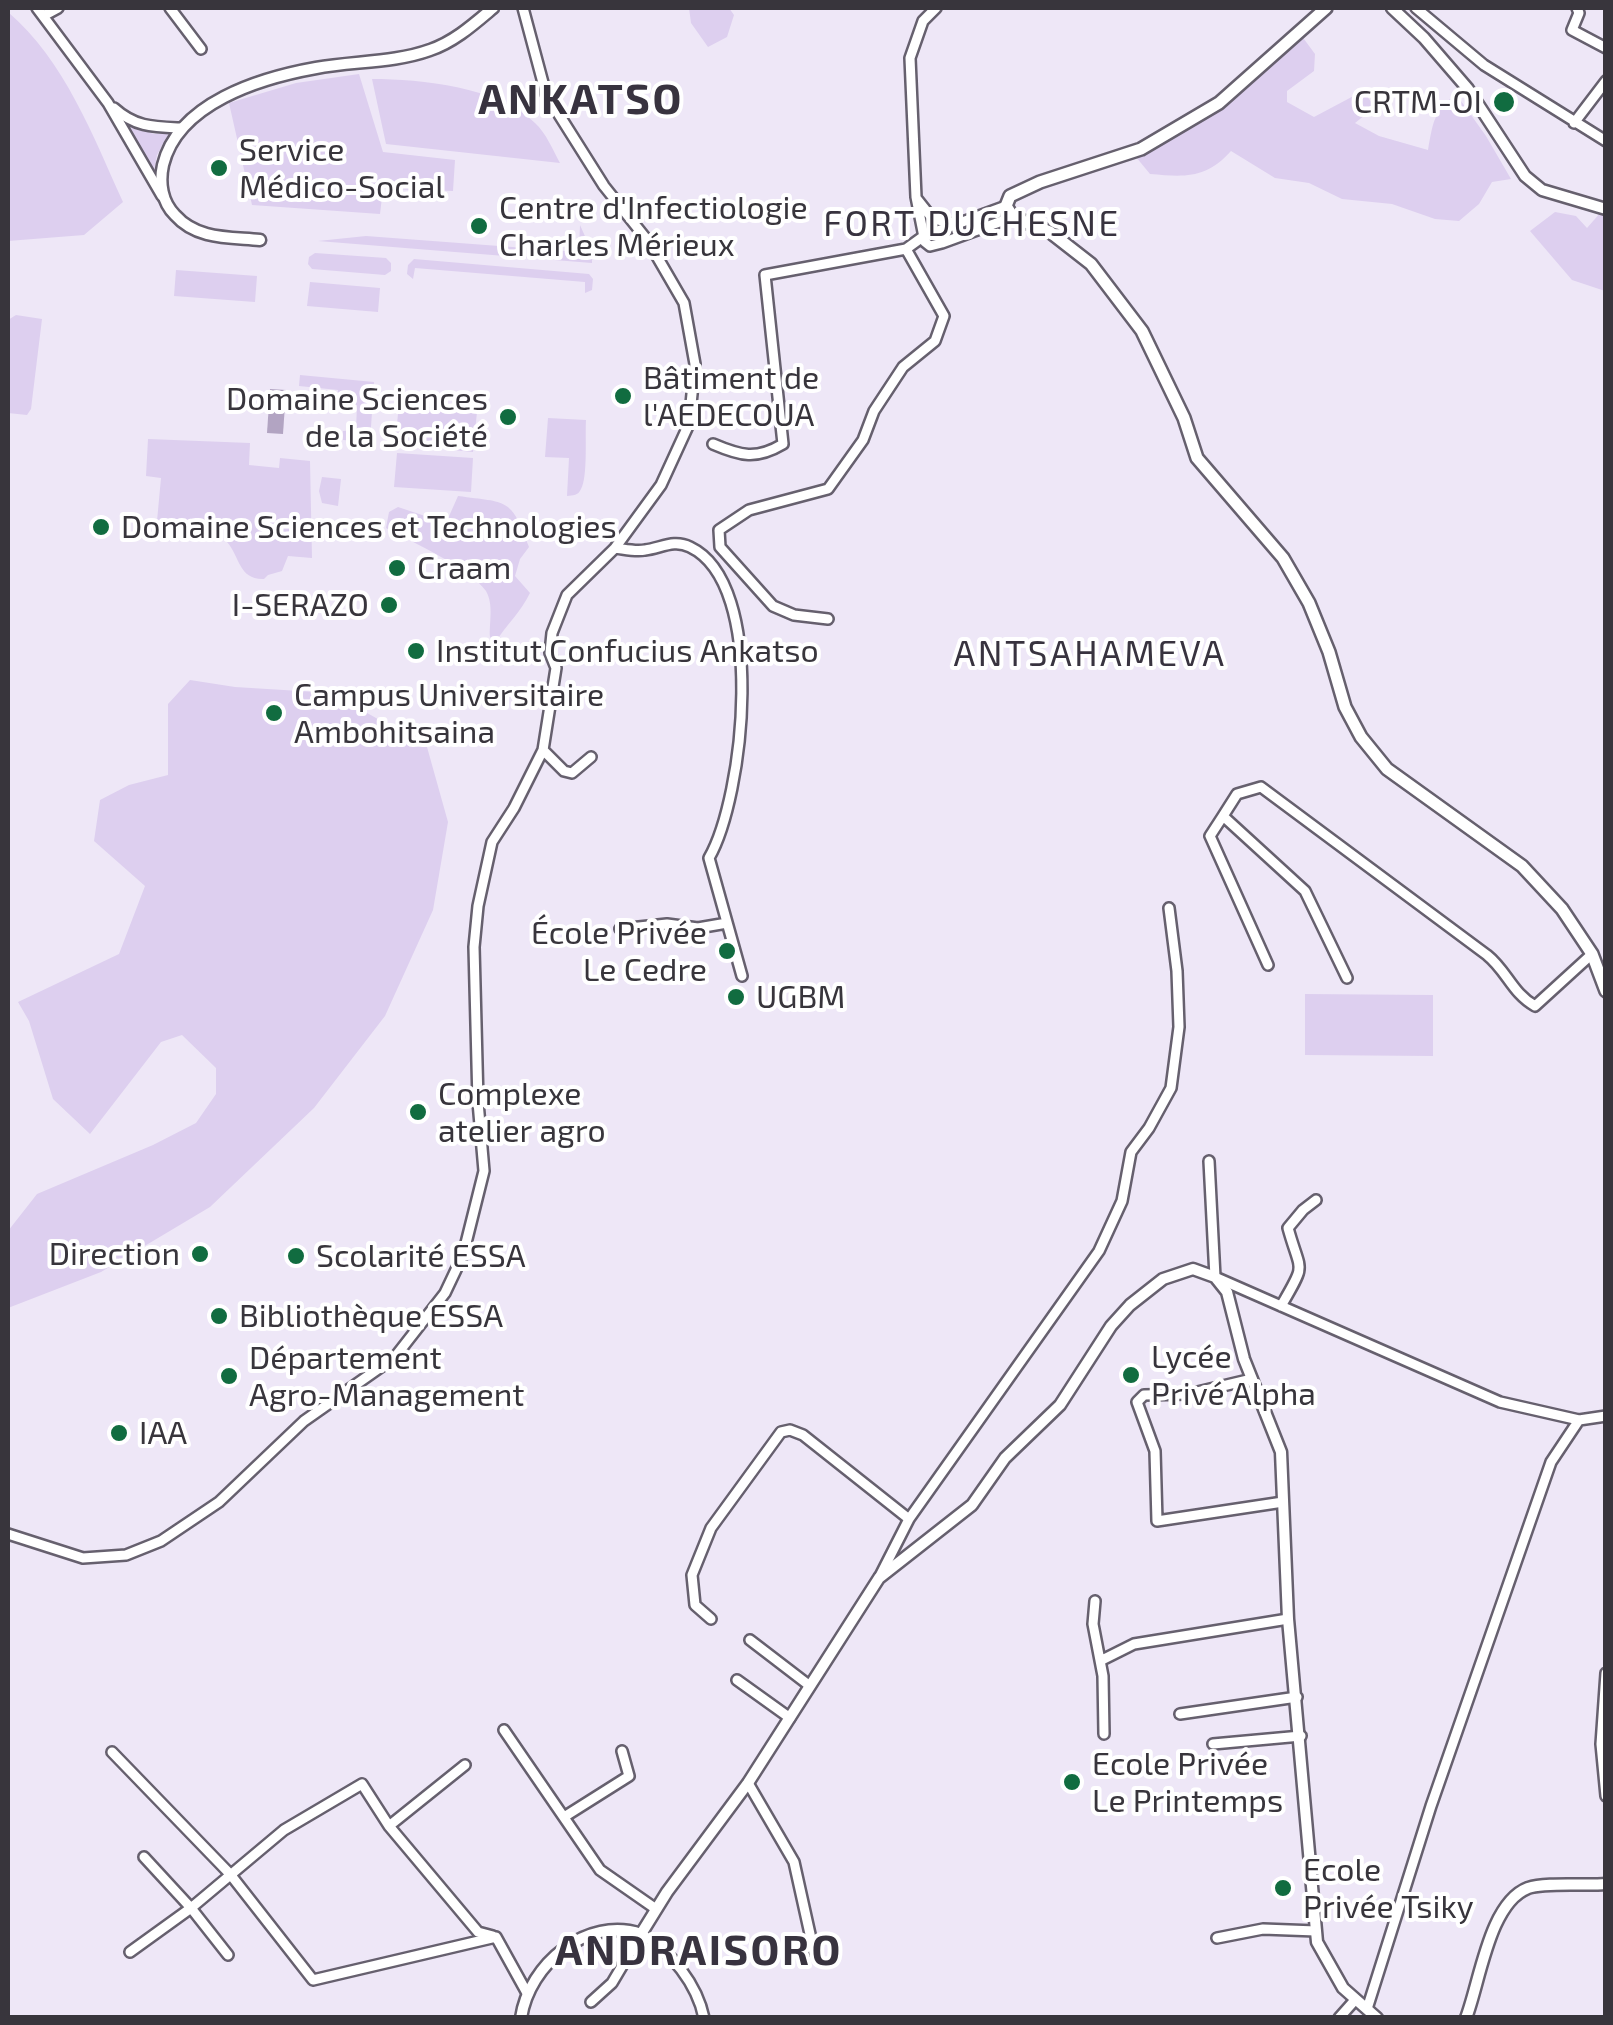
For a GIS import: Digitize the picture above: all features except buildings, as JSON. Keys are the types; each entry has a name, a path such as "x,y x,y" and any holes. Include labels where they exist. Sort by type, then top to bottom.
{"main road":[{"path":"1326,8 1219,103 1141,150 1040,182 1010,196 1009,211 1050,232 1092,264 1142,330 1184,418 1197,458 1283,558 1309,603 1330,652 1345,707 1361,737 1387,768 1522,866 1562,908 1592,954 1606,992"}],"street":[{"path":"58,8 41,11 108,104 173,214 205,235 260,240"},
{"path":"170,8 201,49"},
{"path":"163,198 161,174 168,147 180,128 213,104 253,84 316,68 432,50 462,34 493,8"},
{"path":"8,1534 83,1558 126,1555 160,1541 219,1502 304,1421 395,1357 445,1294 463,1255 484,1171 474,948 478,906 492,842 543,750 556,668 550,653 552,633 567,595 614,548 662,485 689,424 694,364 684,303 648,241 604,186 546,94 523,8"},
{"path":"936,8 923,22 910,58 916,196 924,236 930,246 1009,211"},
{"path":"1392,8 1468,89 1525,176 1542,190 1606,208"},
{"path":"1416,8 1484,65 1606,141"},
{"path":"1577,8 1579,13 1572,30 1606,48"},
{"path":"1574,124 1606,81"},
{"path":"108,104 130,122 180,128"},
{"path":"916,196 936,221 955,224"},
{"path":"713,444 742,457 764,455 783,444 765,274 906,249 924,236 955,224 1009,211"},
{"path":"828,619 794,615 773,606 720,547 719,530 749,510 828,488 863,440 874,411 903,367 935,342 944,316 906,249"},
{"path":"614,548 643,551 673,542 691,547 712,566 728,590 744,666 722,835 710,858 742,976"},
{"path":"543,750 564,771 572,773 592,757"},
{"path":"1268,965 1210,836 1236,794 1261,786 1487,955 1503,968 1516,995 1535,1006 1592,954"},
{"path":"1223,816 1305,891 1348,978"},
{"path":"591,2002 612,1983 656,1908 748,1783 879,1578 909,1519 1100,1251 1122,1201 1131,1152 1150,1128 1170,1088 1179,1027 1169,908"},
{"path":"620,928 667,924 698,928 727,923"},
{"path":"1209,1161 1215,1277 1227,1292 1252,1379 1281,1452 1288,1618 1316,1931 1324,1957 1355,2000 1377,2018"},
{"path":"1280,1306 1300,1273 1300,1258 1288,1228 1316,1200"},
{"path":"879,1578 972,1505 1005,1458 1060,1405 1111,1326 1130,1305 1176,1272 1192,1269 1215,1277 1518,1409 1579,1420 1606,1416"},
{"path":"1252,1379 1189,1394 1144,1395 1137,1402 1155,1450 1157,1520 1283,1502"},
{"path":"1367,2009 1432,1806 1551,1462 1579,1420"},
{"path":"711,1619 694,1605 692,1576 710,1528 781,1432 790,1430 802,1435 909,1519"},
{"path":"1095,1602 1094,1624 1102,1660 1104,1734"},
{"path":"1102,1660 1134,1644 1288,1618"},
{"path":"750,1640 810,1686"},
{"path":"1606,1673 1601,1744 1606,1796"},
{"path":"737,1680 790,1718"},
{"path":"1180,1714 1298,1697"},
{"path":"504,1730 600,1870 656,1908"},
{"path":"1214,1744 1300,1736"},
{"path":"112,1752 230,1874 313,1980 496,1937"},
{"path":"564,1817 629,1776 622,1752"},
{"path":"390,1826 465,1765"},
{"path":"748,1783 794,1862 814,1952"},
{"path":"130,1952 191,1908 284,1830 362,1784 390,1826 478,1932 496,1937 527,1992"},
{"path":"144,1857 228,1955"},
{"path":"1466,2018 1494,1926 1506,1905 1532,1887 1606,1884"},
{"path":"521,2018 527,1992 546,1965 586,1935 603,1929 628,1929 659,1944 678,1964 704,2018"},
{"path":"1217,1938 1263,1929 1316,1931"},
{"path":"1339,2018 1355,2000"}],"shaded area":[{"path":"689,8 729,8 734,15 727,37 708,47 691,23"},
{"path":"8,12 62,76 123,202 84,235 8,241"},
{"path":"1301,35 1315,54 1314,71 1287,91 1287,102 1314,117 1363,91 1375,107 1355,123 1379,136 1428,150 1435,119 1456,94 1511,179 1492,182 1479,204 1459,221 1435,219 1392,204 1342,199 1309,183 1275,178 1231,151 1213,167 1194,174 1150,174 1136,157 1222,107"},
{"path":"359,74 383,152 455,160 453,191 383,189 380,214 252,205 229,103 296,83"},
{"path":"372,79 436,83 501,101 539,127 560,163 386,144"},
{"path":"127,125 154,134 169,133 157,155 154,171"},
{"path":"1555,212 1576,216 1587,228 1601,212 1605,214 1605,291 1572,280 1530,231"},
{"path":"580,225 592,252 592,263 318,241 366,236 579,252"},
{"path":"315,253 386,258 391,271 385,275 312,269 309,257"},
{"path":"414,259 589,274 593,279 592,290 585,293 585,282 415,268 413,279 407,274"},
{"path":"176,270 257,276 255,302 174,296"},
{"path":"310,282 380,288 378,312 307,306"},
{"path":"16,315 42,319 31,409 27,415 8,413 8,320"},
{"path":"300,375 374,382 370,442 343,440 343,431 356,430 357,405 337,401 338,390 299,386"},
{"path":"270,389 286,390 283,434 267,433"},
{"path":"399,404 477,412 473,452 395,444"},
{"path":"548,418 586,420 585,475 575,495 567,496 569,458 545,457"},
{"path":"148,439 250,443 249,465 279,468 280,458 310,461 312,558 288,556 282,571 264,579 256,578 245,572 220,536 194,526 157,521 161,478 146,476"},
{"path":"397,453 473,458 471,492 394,487"},
{"path":"322,477 341,479 338,506 322,503"},
{"path":"458,496 506,505 529,547 515,576 530,593 495,643 490,637 488,596 478,582 440,556 386,528 389,512 398,507 446,523"},
{"path":"190,680 332,693 427,747 448,822 433,910 385,1016 314,1108 210,1207 101,1272 8,1308 8,1231 37,1194 196,1123 216,1094 216,1068 182,1035 161,1042 90,1134 53,1099 29,1021 18,1002 119,954 145,886 94,841 100,800 129,785 168,775 168,704"},
{"path":"1305,994 1433,995 1433,1056 1305,1055"}],"place":[{"name":"CRTM-OI","path":"1504,102"},
{"name":"Service Médico-Social","path":"219,168"},
{"name":"Centre d'Infectiologie Charles Mérieux","path":"479,226"},
{"name":"Bâtiment de l'AEDECOUA","path":"623,396"},
{"name":"Domaine Sciences de la Société","path":"508,417"},
{"name":"Domaine Sciences et Technologies","path":"101,527"},
{"name":"Craam","path":"397,568"},
{"name":"I-SERAZO","path":"389,605"},
{"name":"Institut Confucius Ankatso","path":"416,651"},
{"name":"Campus Universitaire Ambohitsaina","path":"274,713"},
{"name":"École Privée Le Cedre","path":"727,951"},
{"name":"UGBM","path":"736,997"},
{"name":"Complexe atelier agro","path":"418,1112"},
{"name":"Direction","path":"200,1254"},
{"name":"Scolarité ESSA","path":"296,1256"},
{"name":"Bibliothèque ESSA","path":"219,1316"},
{"name":"Lycée Privé Alpha","path":"1131,1375"},
{"name":"Département Agro-Management","path":"229,1376"},
{"name":"IAA","path":"119,1433"},
{"name":"Ecole Privée Le Printemps","path":"1072,1782"},
{"name":"Ecole Privée Tsiky","path":"1283,1888"}],"district":[{"name":"ANKATSO","path":"581,100"},
{"name":"FORT DUCHESNE","path":"972,224"},
{"name":"ANTSAHAMEVA","path":"1090,654"},
{"name":"ANDRAISORO","path":"699,1951"}]}
